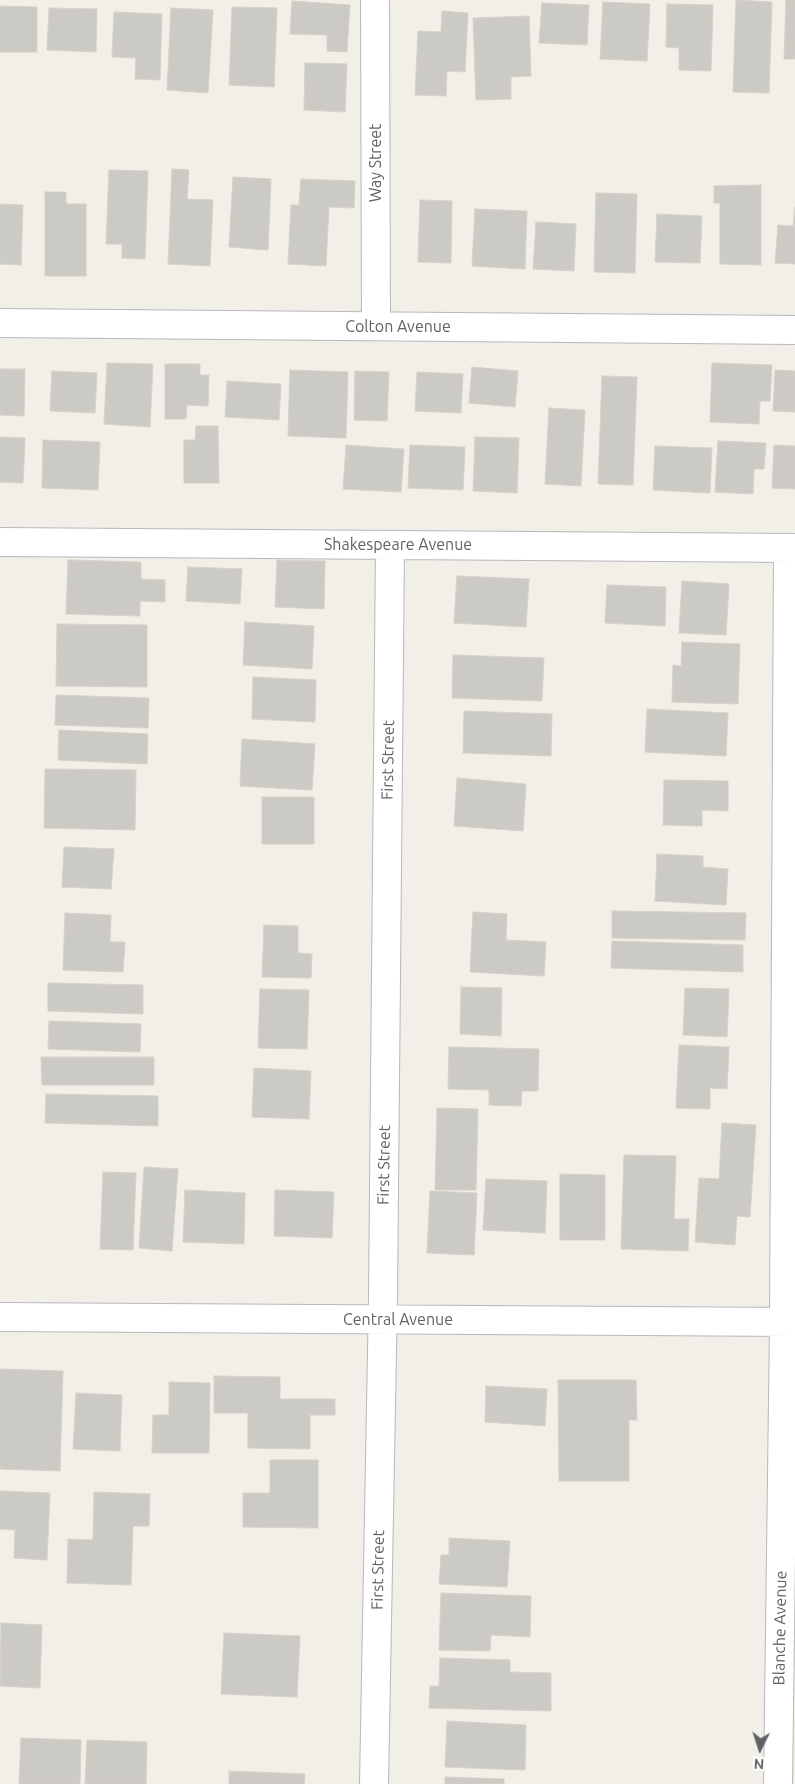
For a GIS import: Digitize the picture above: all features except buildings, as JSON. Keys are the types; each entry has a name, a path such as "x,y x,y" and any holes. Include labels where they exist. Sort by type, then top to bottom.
{"street":[{"name":"Way Street","path":"375,0 376,326"},
{"name":"Colton Avenue","path":"0,323 795,330"},
{"name":"Shakespeare Avenue","path":"0,542 792,548"},
{"name":"First Street","path":"374,1784 383,1320 390,545"},
{"name":"Blanche Avenue","path":"778,1784 790,1322 792,548"},
{"name":"Central Avenue","path":"0,1317 790,1322"}]}
